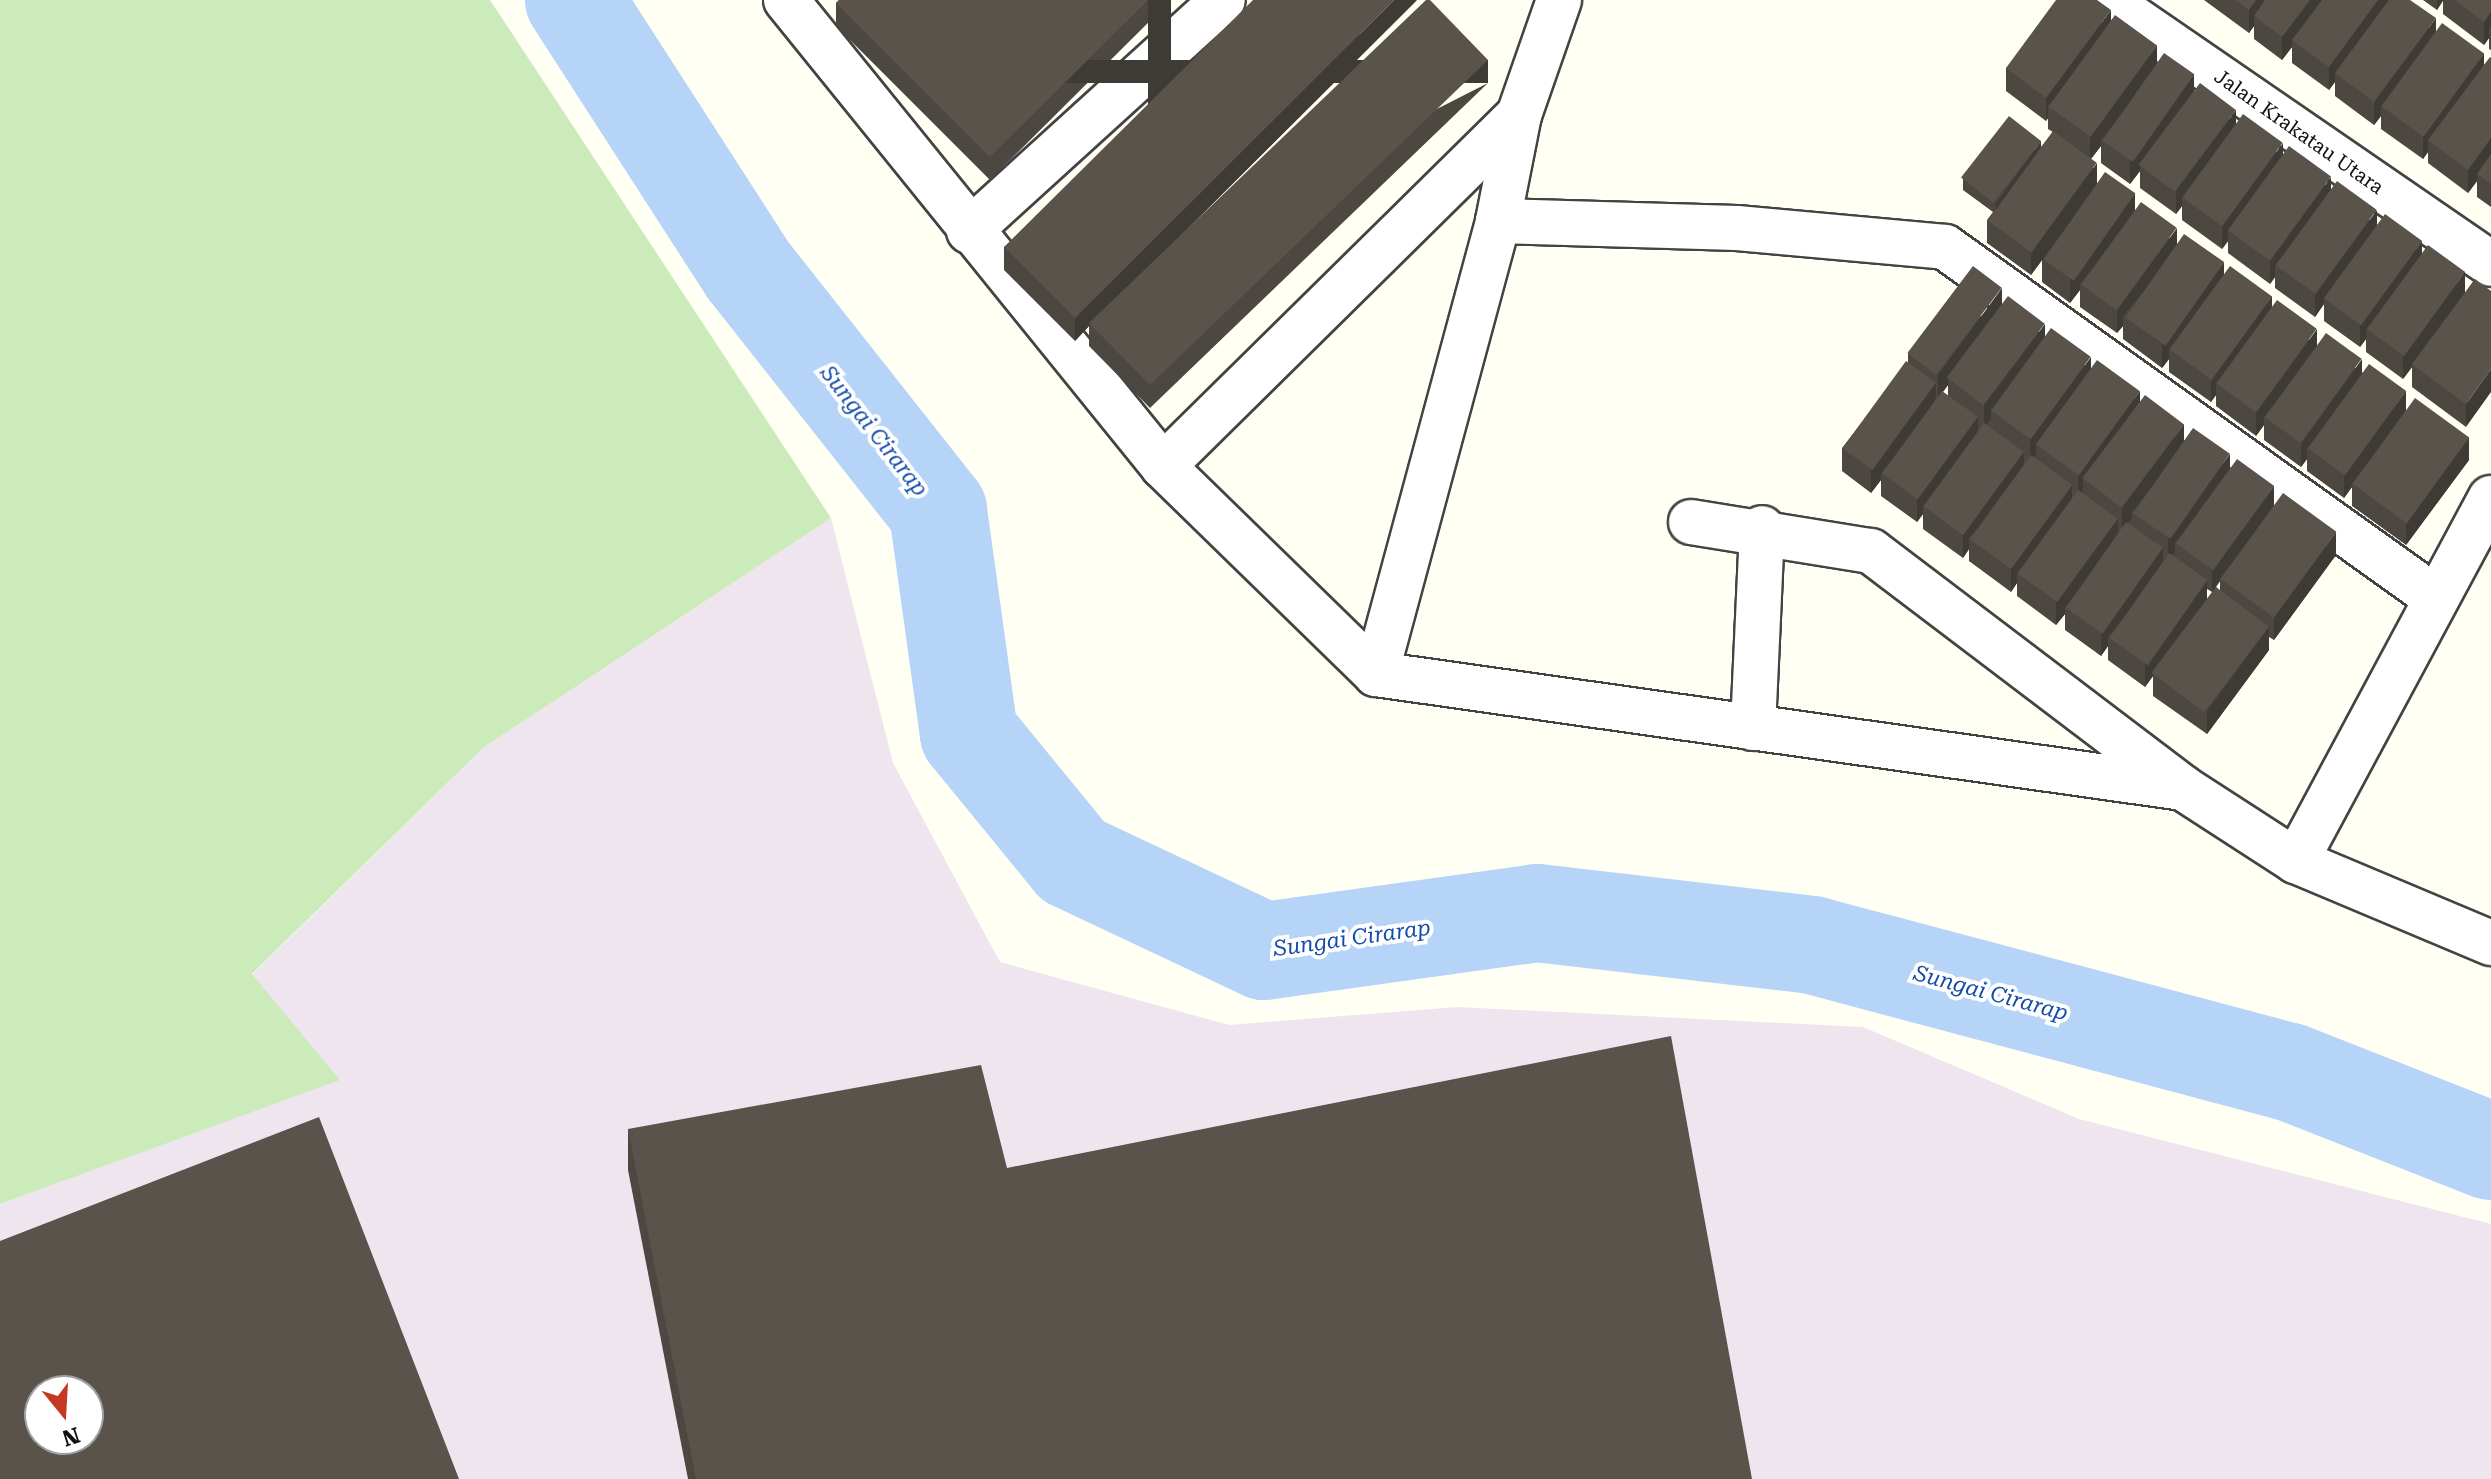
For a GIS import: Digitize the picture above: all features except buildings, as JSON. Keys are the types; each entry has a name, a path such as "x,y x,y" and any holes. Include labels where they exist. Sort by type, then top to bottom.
{"street":[{"path":"786,0 969,231 1163,466 1376,674 2183,788"},
{"path":"969,231 1223,0"},
{"path":"1376,674 1498,221 1519,115 1559,0"},
{"name":"Jalan Krakatau Utara","path":"2107,0 2491,264"},
{"path":"1163,466 1519,115"},
{"path":"1498,221 1737,228 1945,247 2436,598"},
{"path":"2296,861 2491,498"},
{"path":"1691,522 1762,528 1871,551 2183,788 2296,861 2491,943"},
{"path":"1753,728 1762,528"}],"shaded area":[{"path":"831,518 893,763 1000,962 1229,1025 1457,1007 1863,1027 2079,1119 2491,1224 2491,1479 0,1479 0,1204 339,1080 252,975 483,748"}],"green space":[{"path":"0,0 490,0 831,518 483,748 252,974 340,1080 0,1204"}],"waterway":[{"name":"Sungai Cirarap","path":"574,0 748,270 938,511 969,734 1073,861 1264,951 1537,913 1812,945 2290,1072 2491,1151"}]}
